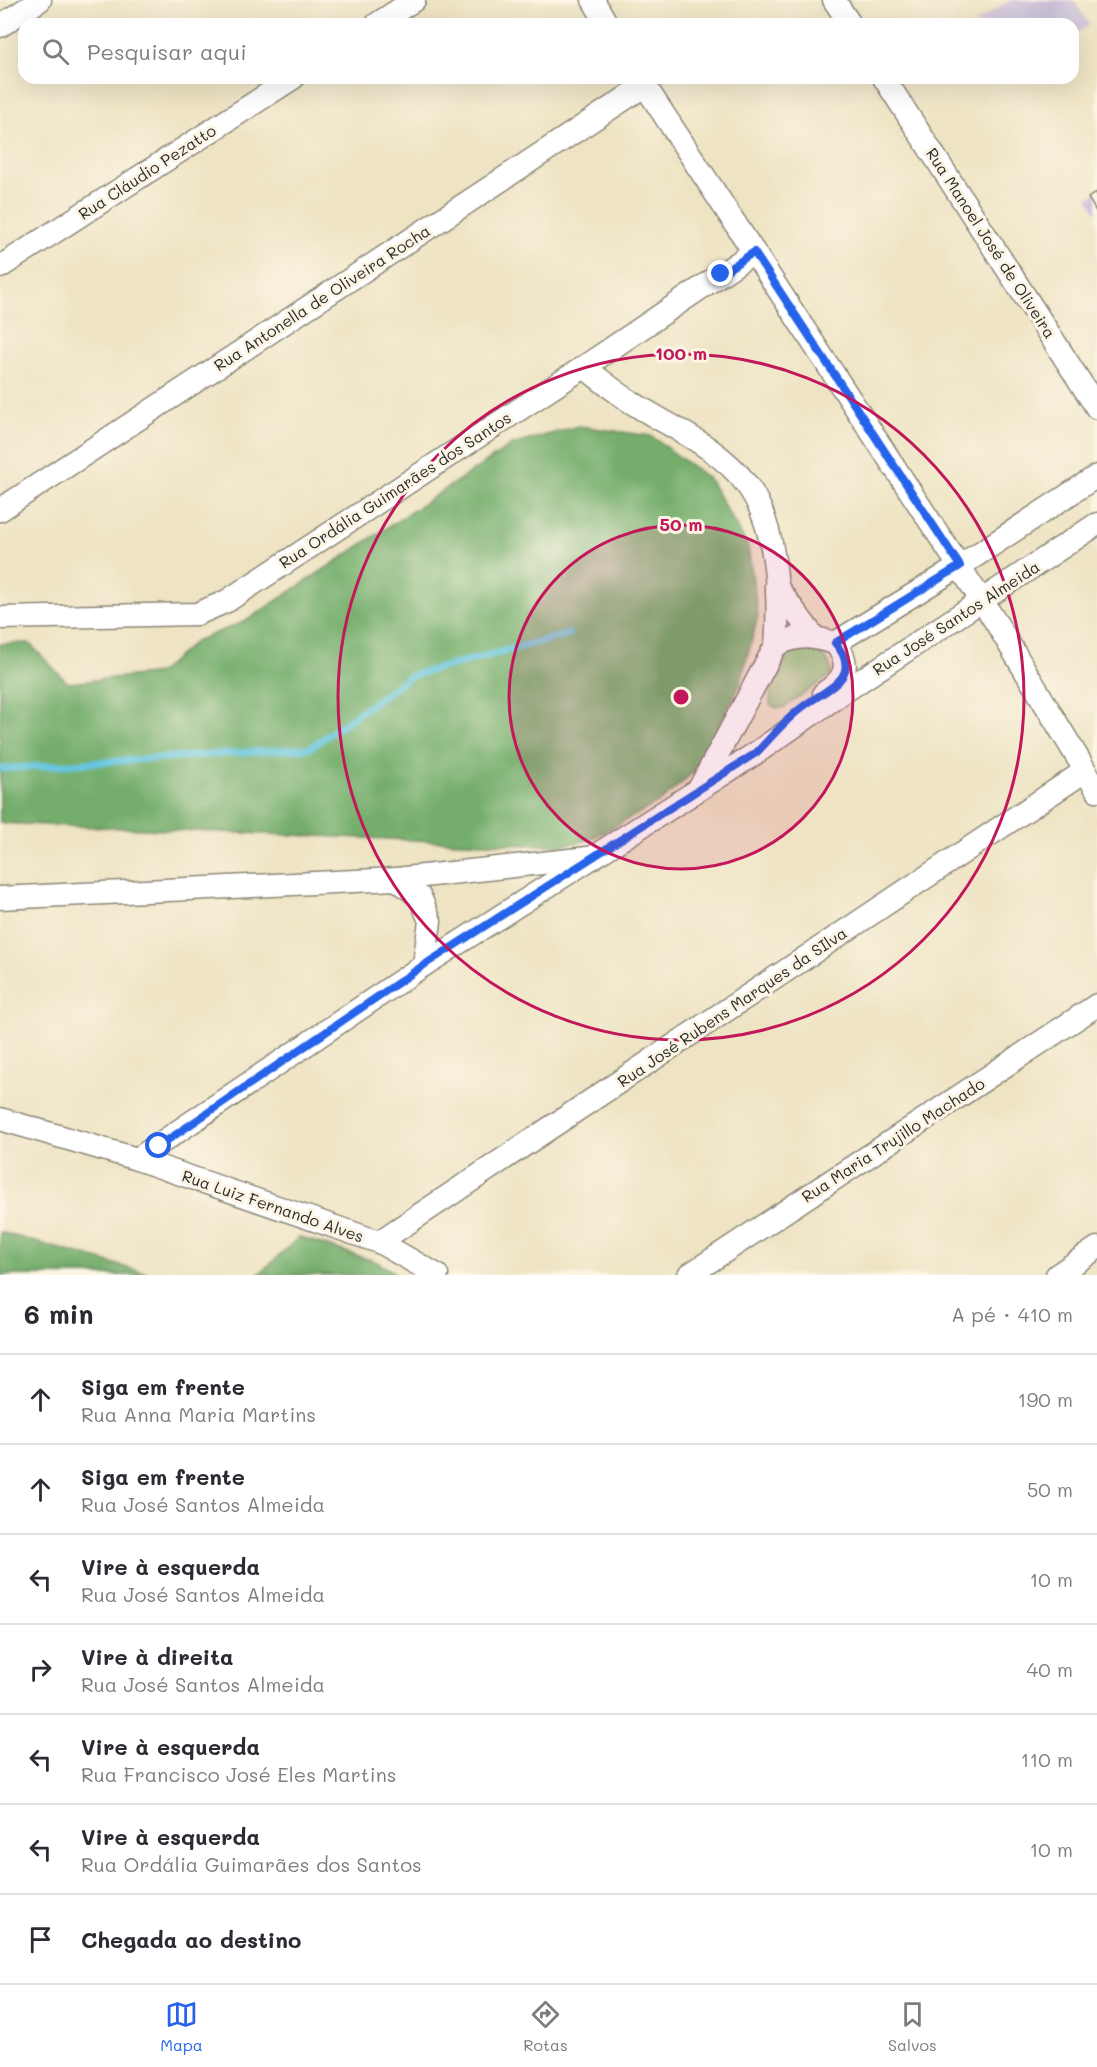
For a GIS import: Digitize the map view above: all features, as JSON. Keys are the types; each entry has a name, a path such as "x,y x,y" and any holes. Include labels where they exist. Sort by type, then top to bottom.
{"street":[{"path":"0,26 40,0"},
{"path":"386,18 414,0"},
{"path":"593,0 604,18"},
{"path":"834,0 846,18"},
{"name":"Rua Cláudio Pezatto","path":"0,267 284,84"},
{"name":"Rua Antonella de Oliveira Rocha","path":"0,510 639,84"},
{"path":"643,84 960,566 1091,780"},
{"name":"Rua Manoel José de Oliveira","path":"888,84 1097,408"},
{"name":"Rua Ordália Guimarães dos Santos","path":"0,618 198,614 227,601 754,252"},
{"path":"584,366 628,400 685,433 723,459 747,485 765,519 773,550 778,624 776,645 698,790"},
{"path":"776,645 792,637 824,640 960,566 1097,476"},
{"name":"Rua José Santos Almeida","path":"137,1159 424,965 756,753 848,689 1097,524"},
{"name":"Rua José Santos Almeida","path":"756,753 800,709 836,685 843,675 845,662 841,650 824,640 776,586"},
{"name":"Rua José Rubens Marques da SIlva","path":"379,1242 1091,780"},
{"path":"0,898 396,879 592,857"},
{"path":"396,879 420,897 430,921 424,965"},
{"name":"Rua Maria Trujillo Machado","path":"689,1275 1097,1005"},
{"name":"Rua Luiz Fernando Alves","path":"0,1119 137,1159 379,1242 437,1275"},
{"path":"1057,1275 1097,1248"}],"shaded area":[{"path":"1011,0 1074,0 1090,25 1079,31 1079,18 982,18"}],"green space":[{"path":"578,426 651,436 709,479 748,547 758,616 740,685 699,767 660,802 589,840 559,846 0,823 0,644 29,643 68,683 159,673 196,641 246,621 512,445"},
{"path":"811,647 828,662 831,675 784,707 776,708 770,704 771,688 788,653"},
{"path":"0,1232 153,1275 0,1275"},
{"path":"299,1237 377,1262 398,1275 258,1275"}],"building":[{"path":"1097,192 1097,213 1088,198"}],"waterway":[{"path":"0,769 310,748 410,676 569,634"}],"route":[{"path":"159,1146 424,965 756,753 800,709 836,685 843,675 845,662 841,650 835,643 960,566 754,252 721,274"}]}
